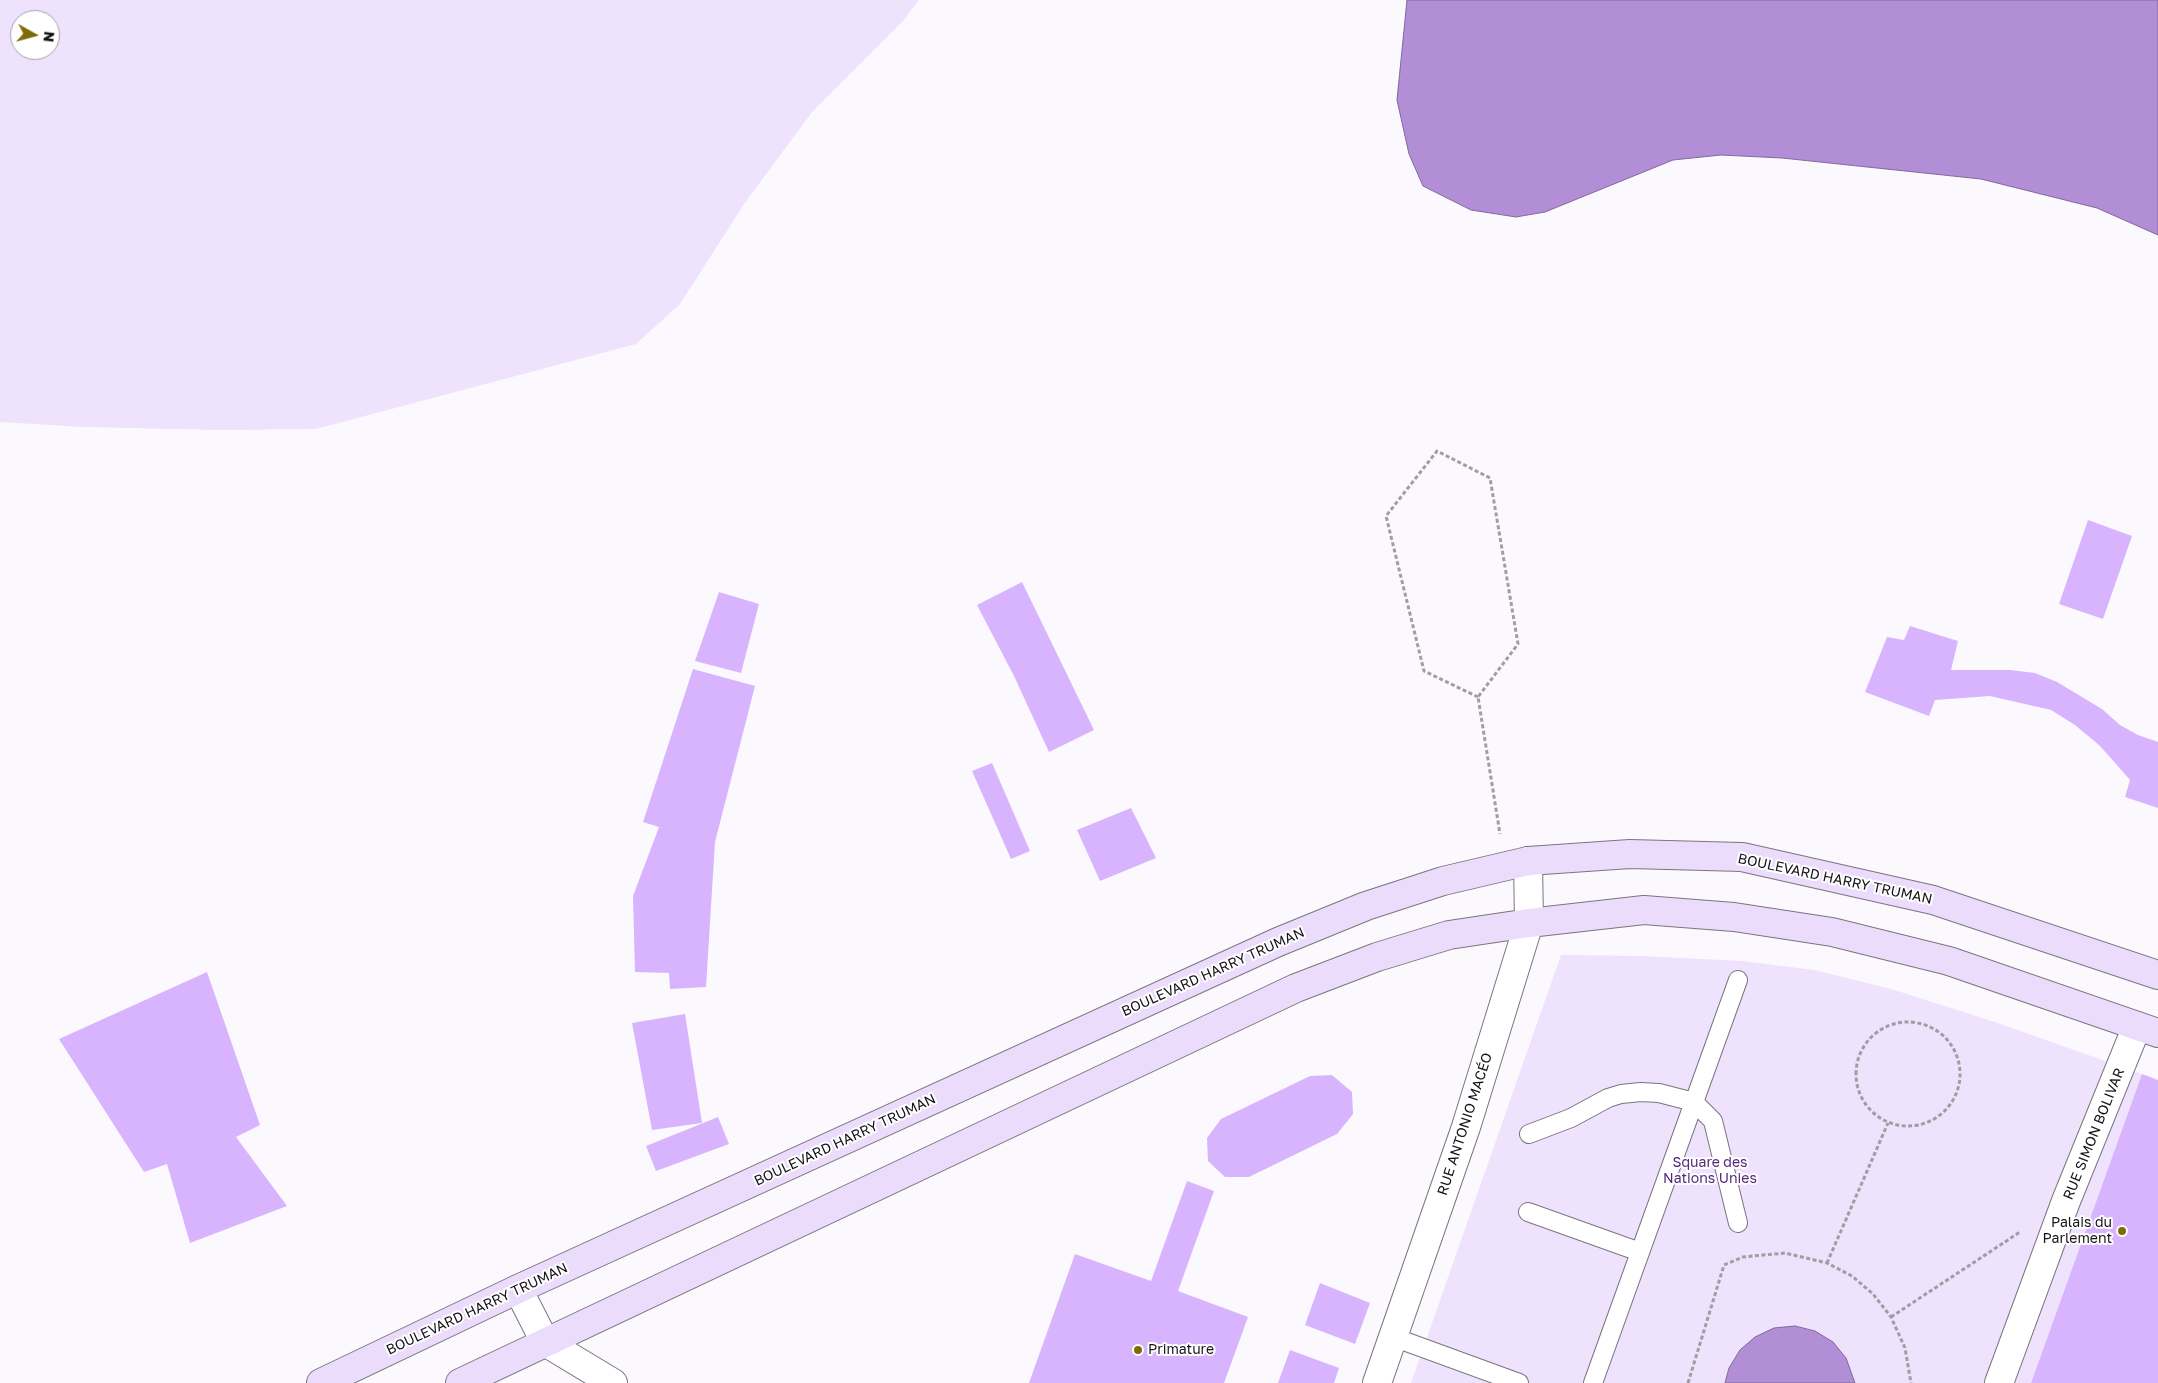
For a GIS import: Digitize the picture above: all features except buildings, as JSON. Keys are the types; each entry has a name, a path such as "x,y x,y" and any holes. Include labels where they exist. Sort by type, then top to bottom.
{"main road":[{"name":"BOULEVARD HARRY TRUMAN","path":"321,1383 518,1289 1278,942 1366,906 1442,881 1516,864 1630,854 1742,857 1932,900 2158,974"},
{"path":"460,1383 1296,988 1377,958 1449,935 1529,923 1644,910 1734,917 1832,932 1949,962 2148,1030"}],"street":[{"name":"RUE ANTONIO MACÉO","path":"1377,1383 1466,1127 1529,923 1516,864"},
{"name":"RUE SIMON BOLIVAR","path":"1999,1383 2066,1201 2148,1030"},
{"path":"518,1289 545,1342 613,1383"}],"lane":[{"path":"1593,1383 1738,980"},
{"path":"1529,1134 1571,1118 1608,1098 1621,1094 1659,1093 1694,1102 1713,1121 1719,1138 1738,1223"},
{"path":"1528,1212 1640,1252"},
{"path":"1393,1337 1519,1383"}],"path":[{"path":"1478,697 1424,671 1386,516 1438,451 1490,478 1518,644 1478,697 1516,864"},
{"path":"1901,1021 1919,1022 1938,1031 1950,1042 1958,1058 1960,1072 1958,1090 1947,1108 1933,1120 1924,1124 1906,1126 1888,1123 1878,1118 1865,1105 1857,1086 1855,1068 1864,1044 1885,1026 1901,1021"},
{"path":"1827,1262 1888,1123"},
{"path":"1891,1316 2026,1227"},
{"path":"1688,1383 1724,1266 1744,1257 1785,1253 1827,1262 1852,1276 1873,1294 1891,1316 1905,1348 1911,1383"}],"green space":[{"path":"0,0 919,0 902,22 812,112 744,204 680,304 636,344 316,429 220,430 84,427 0,422"},
{"name":"Square des Nations Unies","path":"1561,955 1642,956 1742,961 1814,970 1891,989 1992,1021 2142,1074 2031,1383 1411,1383"}],"shaded area":[{"path":"1407,0 2158,0 2158,235 2097,208 1981,179 1782,158 1721,155 1673,160 1545,212 1516,217 1471,210 1423,186 1409,154 1397,100"},
{"path":"1795,1326 1815,1331 1833,1342 1846,1358 1855,1383 1725,1383 1729,1368 1740,1350 1755,1337 1774,1328"}],"place":[{"name":"Palais du Parlement","path":"2122,1231"},
{"name":"Primature","path":"1138,1350"}]}
